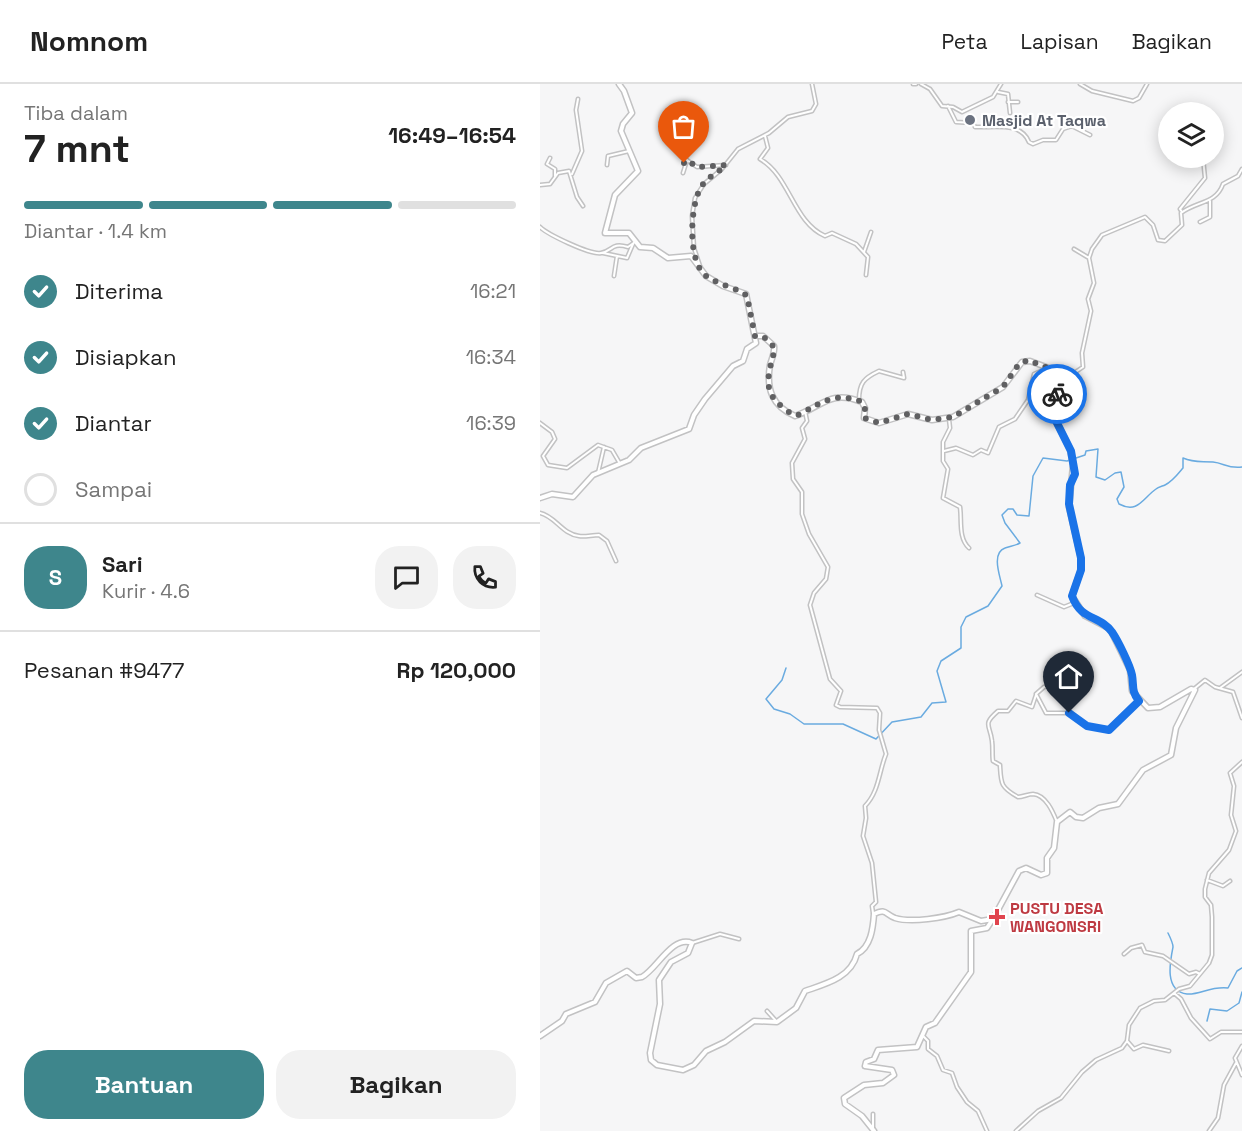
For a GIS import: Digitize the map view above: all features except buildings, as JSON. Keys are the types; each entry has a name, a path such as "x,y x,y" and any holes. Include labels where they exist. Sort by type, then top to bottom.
{"street":[{"path":"619,84 632,112 621,130 638,173 616,194 604,232 608,235 625,231 640,247 653,248 665,257 691,256 701,267"},
{"path":"540,498 551,494 573,497 589,478 620,465 641,448 687,430 705,399 734,365 743,360 747,349 755,344 747,295 716,282 705,275 701,267 694,248 692,216 694,202 706,181 726,165 738,149 765,136 788,117 812,111 815,101 812,84"},
{"path":"921,84 930,89 942,106 958,111"},
{"path":"952,115 981,104 998,92 1001,84"},
{"path":"1080,84 1092,91 1133,101 1139,98 1147,84"},
{"path":"998,92 1008,94 1010,113"},
{"path":"578,99 576,110 582,151 572,174 577,197 583,206"},
{"path":"1008,102 1018,102"},
{"path":"948,106 956,122 973,123 975,127 998,126 1021,131 1029,142 1034,144 1043,140 1056,140 1063,129 1072,126 1090,135"},
{"path":"765,136 768,148 760,159 770,166 792,202 798,206 804,220 818,233 825,236 832,233 854,242 868,257 866,275"},
{"path":"607,165 608,156 629,151"},
{"path":"681,156 697,167 726,165"},
{"path":"550,158 548,165 555,169 555,176"},
{"path":"683,173 687,160"},
{"path":"755,336 763,336 775,348 768,379 775,404 795,416 832,397 859,400 865,406 864,418 877,423 908,414 932,420 949,419 1003,387 1022,362 1030,361 1056,372 1071,375 1083,367 1082,352 1091,311 1088,299 1094,283 1089,258 1093,246 1102,235 1142,217 1149,219 1157,239 1165,242 1182,225 1180,209 1205,178 1204,168"},
{"path":"1182,212 1195,203 1210,201 1221,190 1223,184 1238,176 1242,170"},
{"path":"540,184 550,184 555,176 564,171 572,174"},
{"path":"1200,222 1210,217 1210,201"},
{"path":"540,227 576,248 616,256 628,258 634,243"},
{"path":"864,252 871,232"},
{"path":"603,253 613,246 628,247 634,243"},
{"path":"1074,249 1089,258"},
{"path":"614,276 616,256"},
{"path":"859,400 860,384 866,377 879,371 904,378 903,372"},
{"path":"944,451 956,448 973,455 981,450 988,453 999,428 1015,419 1028,400 1034,374 1041,371 1056,372"},
{"path":"1056,372 1056,421 1071,455 1075,474 1070,485 1069,504 1078,535 1081,564 1071,593 1074,603 1085,616 1110,629 1130,670 1131,689 1139,701 1149,709 1155,709 1194,689 1204,680 1234,693 1242,718"},
{"path":"692,943 688,953 671,962 659,980 660,1004 650,1053 654,1063 675,1070 683,1070 694,1065 706,1051 725,1042 754,1021 777,1022 796,1008 805,991 826,985 851,966 868,943 874,914 872,906 876,902 872,880 874,873 864,843 863,830 867,818 865,806 873,798 881,764 886,756 880,737 881,718 877,708 836,705 841,691 830,679 810,605 814,593 826,579 828,567 805,522 802,492 794,481 792,470 792,463 804,440 802,428 807,421 805,411"},
{"path":"949,419 950,426 943,442 944,462 948,469 943,498 960,507 961,531 964,543 969,548"},
{"path":"540,423 555,438 543,456 546,463 555,467 567,468 595,446 604,446 614,451 620,465"},
{"path":"598,473 604,446"},
{"path":"540,513 548,515 571,534 599,535 607,541 616,561"},
{"path":"1037,595 1064,607 1074,603"},
{"path":"1220,688 1242,672"},
{"path":"874,1130 862,1116 845,1104 844,1098 864,1085 883,1083 894,1075 893,1071 885,1068 876,1070 864,1066 866,1062 874,1059 878,1050 916,1048 927,1026 935,1023 952,1003 971,972 971,931 987,928 1019,871 1026,868 1041,875 1047,873 1046,860 1054,848 1057,822 1052,809 1043,799 1033,794 1018,797 999,781 1000,765 993,762 992,740 987,726 989,719 998,711 1008,711 1016,701 1032,707 1036,695 1044,687 1056,684"},
{"path":"1057,822 1069,812 1081,819 1099,808 1118,804 1143,770 1170,755 1177,724 1195,693 1194,689"},
{"path":"1036,695 1047,714 1069,713 1087,726 1108,730 1139,701"},
{"path":"1016,1131 1038,1111 1061,1098 1082,1072 1096,1060 1116,1052 1127,1041 1129,1025 1139,1010 1154,1001 1165,1000 1176,991 1191,986 1212,956 1211,906 1203,899 1209,873 1234,840 1236,829 1230,812 1234,786 1230,773 1242,762"},
{"path":"1207,880 1223,886 1230,881"},
{"path":"874,914 883,910 895,918 942,919 960,912 981,921 993,919"},
{"path":"540,1036 549,1032 566,1014 596,1002 604,985 618,974 627,971 636,978 642,978 678,944 686,941 692,943 720,934 739,939"},
{"path":"1124,954 1140,944 1145,952 1160,955 1189,974 1196,972 1200,974"},
{"path":"1176,991 1191,1018 1210,1039 1221,1032 1242,1032"},
{"path":"767,1011 777,1022"},
{"path":"923,1036 928,1041 928,1049 938,1058 943,1070 952,1073 961,1094 978,1111 986,1130"},
{"path":"1127,1041 1134,1049 1143,1045 1169,1051"},
{"path":"1242,1046 1235,1055 1242,1075"},
{"path":"1209,1131 1218,1118 1224,1085 1236,1063"},
{"path":"873,1114 874,1130"}],"waterway":[{"path":"786,668 782,680 766,699 774,709 790,714 804,724 843,724 876,739 892,722 921,717 932,703 946,702 937,671 941,661 961,648 961,627 966,617 988,606 1002,586 998,555 1005,548 1020,543 1005,523 1002,515 1008,509 1013,509 1017,515 1029,516 1033,476 1043,458 1067,461 1085,455 1086,451 1098,449 1096,477 1105,480 1121,472 1124,487 1117,499 1119,504 1126,507 1140,504 1157,488 1168,484 1183,468 1183,458 1242,467"},
{"path":"1168,933 1173,947 1170,975 1172,982 1180,992 1192,994 1216,988 1228,988 1237,971 1242,968"},
{"path":"1207,1021 1210,1009 1227,1011 1239,1003 1242,992"}],"way so far":[{"path":"684,163 687,160 697,167 726,165 706,181 695,198 692,216 695,254 706,276 715,279 723,286 743,292 747,296 755,336 763,336 775,348 768,379 775,404 778,406 795,416 829,398 840,396 862,402 865,408 864,418 877,423 908,414 920,415 932,420 949,419 958,415 972,403 1001,389 1019,364 1028,360 1057,373 1057,394"}],"place":[{"name":"Masjid At Taqwa","path":"970,120"},
{"name":"PUSTU DESA WANGONSRI","path":"997,917"}],"route":[{"path":"1057,394 1056,421 1071,451 1075,474 1070,485 1072,495 1069,504 1078,535 1081,558 1081,570 1071,593 1075,604 1083,614 1107,625 1115,637 1130,670 1132,691 1139,701 1109,730 1087,726 1078,722 1069,713"}]}
